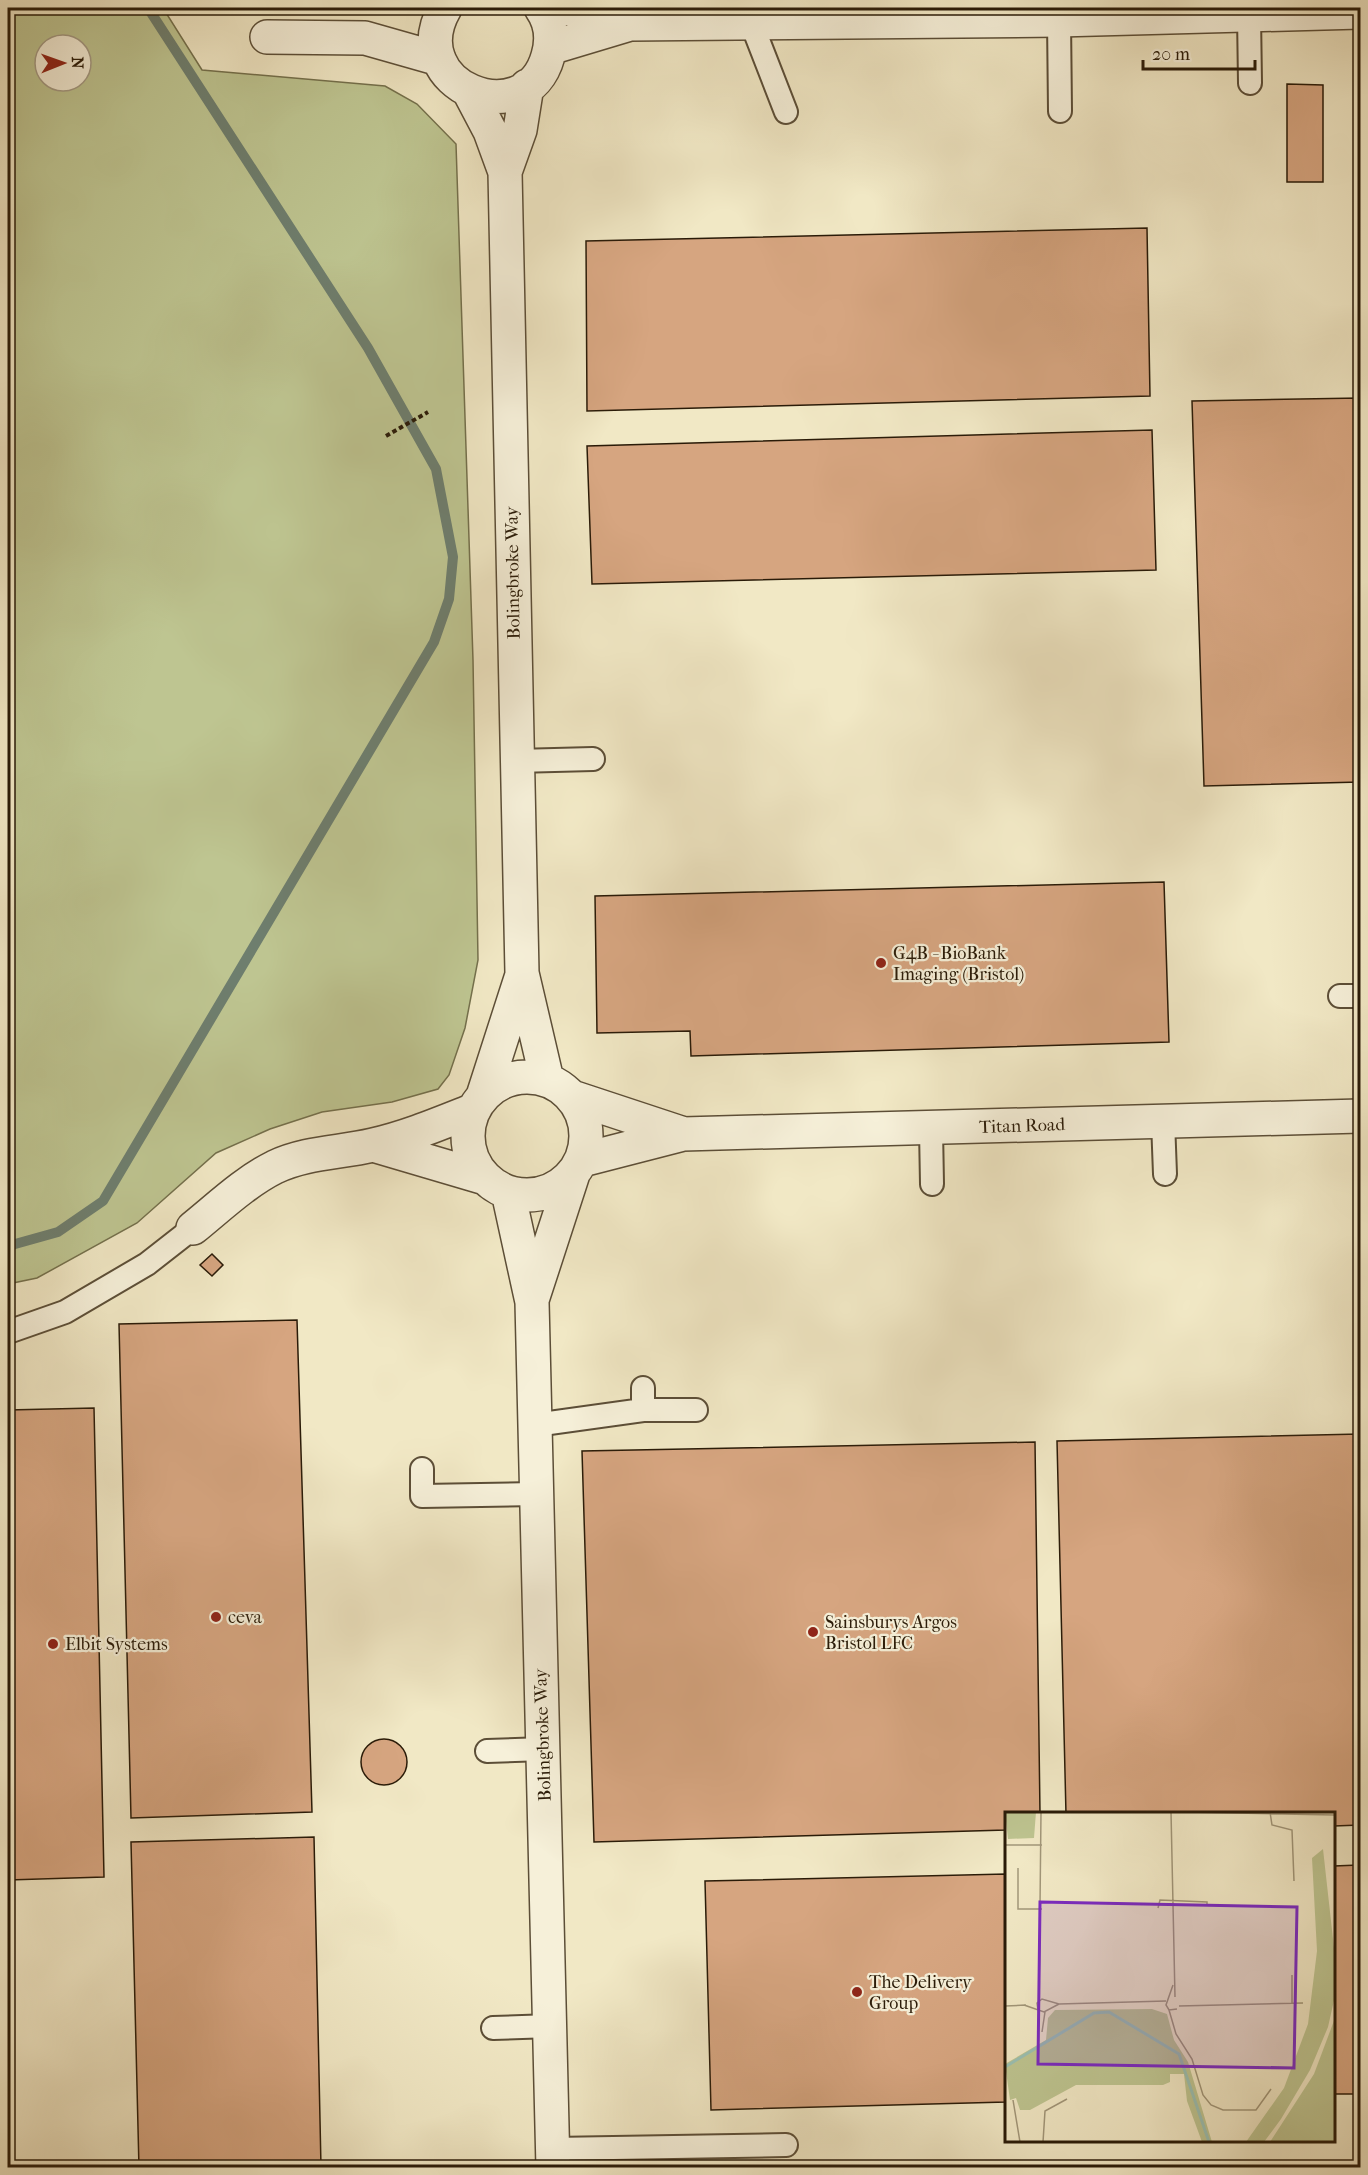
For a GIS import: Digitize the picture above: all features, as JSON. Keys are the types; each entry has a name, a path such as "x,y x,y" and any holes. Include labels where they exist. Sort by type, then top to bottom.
{"street":[{"path":"442,13 436,31 438,59 446,73 470,93 490,97 510,95 527,86 546,63 551,31 541,8"},
{"path":"565,8 630,24"},
{"path":"550,48 630,24 770,17 1059,20 1249,15 1314,10 1360,12"},
{"path":"365,38 442,13"},
{"path":"267,36 365,38 438,59"},
{"name":"Bolingbroke Way","path":"505,172 519,130 527,86"},
{"name":"Bolingbroke Way","path":"470,93 490,131 505,172 522,973 560,1089"},
{"name":"Bolingbroke Way","path":"479,1103 522,973"},
{"path":"194,1228 252,1181 274,1168 301,1157 329,1150 373,1145 479,1103 507,1080 533,1077 560,1089 582,1114 586,1132 577,1167 562,1184 537,1195 496,1185 373,1145"},
{"name":"Titan Road","path":"560,1089 683,1134"},
{"path":"479,1103 468,1129 469,1143 473,1159 496,1185"},
{"name":"Titan Road","path":"577,1167 683,1134 1360,1116"},
{"name":"Bolingbroke Way","path":"532,1302 577,1167"},
{"name":"Bolingbroke Way","path":"496,1185 532,1302 553,2158"}],"lane":[{"path":"1249,15 1250,83"},
{"path":"770,17 786,112"},
{"path":"1059,20 1060,111"},
{"path":"516,761 593,759"},
{"path":"1163,1121 1165,1174"},
{"path":"931,1129 932,1184"},
{"path":"8,1332 65,1312 147,1264 194,1228"},
{"path":"643,1388 644,1410"},
{"path":"535,1425 644,1410 696,1410"},
{"path":"422,1469 422,1496 536,1494"},
{"path":"487,1751 544,1749"},
{"path":"493,2028 551,2026"},
{"path":"553,2158 786,2145"}],"path":[{"path":"386,436 428,412"}],"green space":[{"path":"8,8 163,8 202,70 385,86 417,104 456,144 473,660 478,960 465,1028 449,1075 438,1089 392,1102 322,1112 270,1129 216,1153 137,1223 37,1278 8,1284"}],"building":[{"path":"1287,84 1323,85 1323,182 1287,182"},
{"path":"1147,228 1150,396 587,411 586,241"},
{"path":"1360,398 1360,782 1204,786 1192,401"},
{"path":"1152,430 1156,570 592,584 587,446"},
{"name":"G4B - BioBank Imaging (Bristol)","path":"1164,882 1169,1042 691,1056 690,1031 597,1033 595,896"},
{"path":"212,1254 223,1265 212,1276 200,1265"},
{"name":"ceva","path":"297,1320 312,1812 131,1818 119,1324"},
{"name":"Elbit Systems","path":"94,1408 104,1877 8,1880 8,1410"},
{"path":"1360,1434 1360,1825 1335,1826 1335,1812 1066,1812 1057,1441"},
{"name":"Sainsburys Argos Bristol LFC","path":"1035,1442 1040,1812 1005,1812 1005,1830 594,1842 582,1451"},
{"path":"384,1739 400,1746 407,1762 400,1778 384,1785 368,1778 361,1762 368,1746"},
{"path":"314,1837 321,2167 139,2168 131,1842"},
{"path":"1359,1865 1360,2094 1335,2094 1335,1866"},
{"name":"The Delivery Group","path":"1005,1874 1005,2102 711,2110 705,1881"}],"waterway":[{"path":"8,1246 58,1232 103,1201 434,642 449,599 453,557 436,469 368,348 148,8"}],"place":[{"name":"G4B - BioBank Imaging (Bristol)","path":"881,963"},
{"name":"ceva","path":"216,1617"},
{"name":"Sainsburys Argos Bristol LFC","path":"813,1632"},
{"name":"Elbit Systems","path":"53,1644"},
{"name":"The Delivery Group","path":"857,1992"}]}
